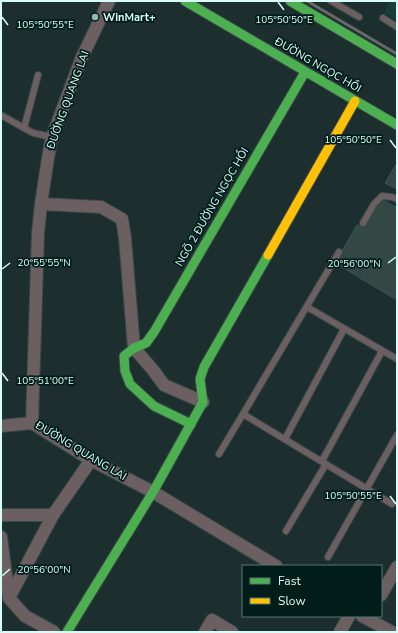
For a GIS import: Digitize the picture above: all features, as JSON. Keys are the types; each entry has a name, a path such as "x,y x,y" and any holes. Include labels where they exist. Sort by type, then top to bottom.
{"main road":[{"name":"ĐƯỜNG NGỌC HỒI","path":"185,1 397,125"},
{"path":"294,2 397,64"},
{"name":"NGÕ 2 ĐƯỜNG NGỌC HỒI","path":"134,348 146,343 154,332 305,72"},
{"path":"67,632 153,492 203,402 200,379 204,367 356,101"},
{"path":"134,348 124,356 125,371 130,384 154,406 191,424"}],"street":[{"name":"ĐƯỜNG QUANG LAI","path":"109,1 82,57 52,137 48,158 38,233 32,423 91,460 153,492 274,565"},
{"path":"41,204 101,207 122,219 126,238 134,348 164,385 203,402"},
{"path":"1,426 32,423"},
{"path":"9,598 53,515 91,460"},
{"path":"1,515 53,515"},
{"path":"1,537 9,598 25,616 54,632"},
{"path":"382,593 397,567"},
{"path":"340,632 348,617"},
{"path":"366,617 392,632"},
{"path":"205,632 212,620 232,632"}],"lane":[{"path":"331,1 359,17"},
{"path":"383,18 397,27"},
{"path":"24,128 38,75"},
{"path":"1,115 33,133 52,137"},
{"path":"363,223 374,204 382,196 397,199"},
{"path":"219,454 307,307 338,252"},
{"path":"307,307 397,359"},
{"path":"285,439 344,329"},
{"path":"286,531 382,351"},
{"path":"243,414 392,504"},
{"path":"328,557 397,434"}],"shaded area":[{"path":"390,1 397,1 397,21 384,13"}],"building":[{"path":"397,163 397,189 385,183"},
{"path":"379,198 397,208 397,300 335,263 357,225 362,227"}],"railway":[{"path":"307,1 397,54"}],"traffic: fast":[{"path":"185,1 397,125"},
{"path":"290,1 397,64"},
{"path":"191,424 154,406 130,384 125,371 124,356 134,348 146,343 154,332 305,72"},
{"path":"67,632 153,492 203,402 200,379 204,367 268,255"}],"traffic: slow":[{"path":"268,255 355,101"}],"place":[{"name":"WinMart+","path":"95,17"}]}
